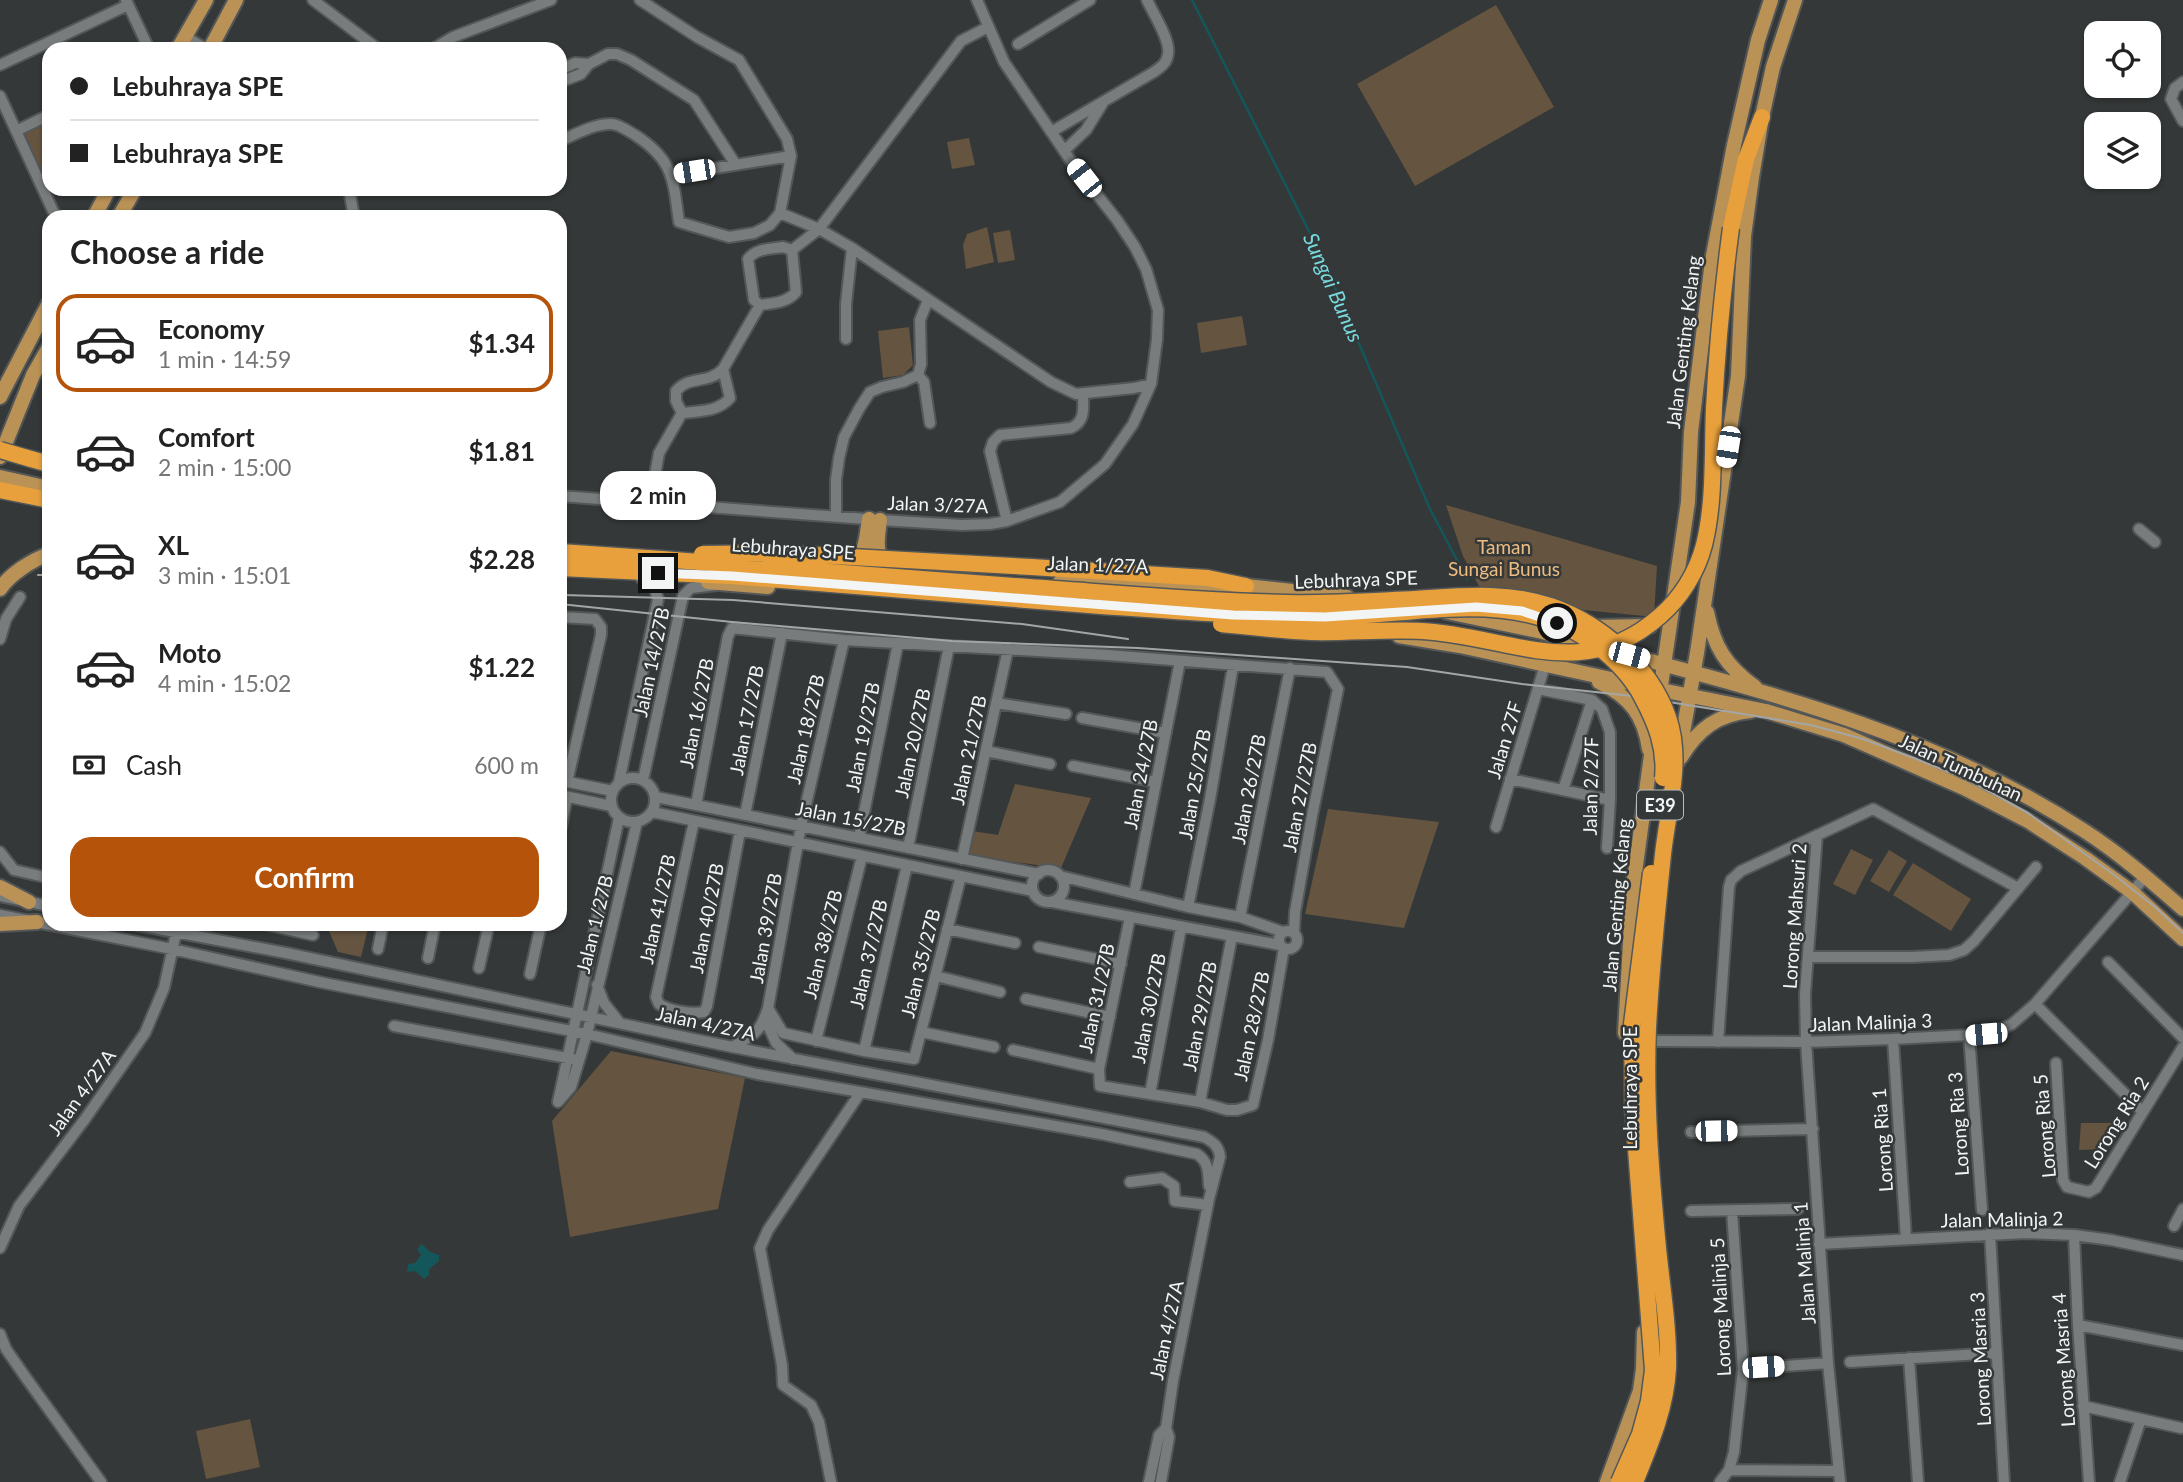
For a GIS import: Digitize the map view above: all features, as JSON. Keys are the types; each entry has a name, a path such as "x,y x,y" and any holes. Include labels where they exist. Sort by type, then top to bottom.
{"highway":[{"name":"E39","path":"1101,606 1184,620 1272,629 1312,632 1381,629 1425,631 1561,653 1581,653 1612,646 1644,630 1672,607 1693,576 1704,545 1710,503 1721,306 1731,228 1746,159 1762,117"},
{"path":"1,452 42,461"},
{"path":"0,489 42,498"},
{"name":"Lebuhraya SPE","path":"567,552 1191,599 1288,603 1394,600 1474,594 1503,596 1551,606 1587,623 1614,642 1633,660 1650,683 1668,716 1675,751 1663,851 1648,1027 1651,1170 1668,1369 1663,1404 1637,1482"},
{"path":"662,559 713,553 780,553 1208,578 1246,586"},
{"name":"Lebuhraya SPE","path":"567,570 732,576 1233,615 1325,617 1476,607 1522,611 1557,623 1586,638 1617,663 1637,688 1651,713 1660,737 1664,763 1632,1024 1633,1111 1653,1370 1649,1401 1640,1434 1619,1482"}],"main road":[{"path":"186,42 205,0"},
{"path":"212,42 236,0"},
{"name":"Jalan Genting Kelang","path":"1607,1482 1632,1418 1643,1369 1644,1313 1629,1131 1625,1029 1633,887 1688,502 1691,432 1713,261 1734,145 1758,40 1771,0"},
{"path":"1637,1482 1662,1429 1667,1412 1670,1371 1652,1078 1657,946 1678,764 1738,376 1744,236 1762,117 1773,67 1795,0"},
{"path":"1,394 42,316"},
{"path":"42,359 1,452 42,460"},
{"path":"1698,370 1704,386 1715,394 1727,391 1738,376"},
{"path":"18,481 15,468 27,456"},
{"path":"0,477 42,486"},
{"path":"843,567 858,560 862,554 874,520"},
{"path":"874,520 878,553 886,564 899,570"},
{"name":"Jalan 1/27A","path":"567,547 1033,581 1246,586 1359,598 1542,632 1694,672"},
{"path":"0,589 4,583 42,556"},
{"path":"567,571 934,600 1210,617 1383,633 1460,646 1690,695"},
{"path":"1705,600 1714,638 1722,656 1738,674 1763,692"},
{"path":"1542,632 1596,626 1657,626 1672,615"},
{"path":"1625,682 1636,677 1639,672 1638,664 1629,655"},
{"path":"1573,671 1627,698 1646,734 1650,761"},
{"name":"Jalan Tumbuhan","path":"1694,672 1840,714 1974,768 2085,831 2146,876 2183,909"},
{"name":"Jalan Tumbuhan","path":"1690,695 1820,726 1964,788 2040,829 2085,858 2132,891 2183,939"},
{"path":"1678,764 1697,734 1714,720 1729,714 1766,711"},
{"path":"2039,805 2029,808 2028,815 2038,823 2040,829"},
{"path":"2085,831 2099,849 2098,853 2085,858"},
{"path":"0,887 30,902"},
{"path":"2157,914 2146,893 2149,889 2158,887"},
{"path":"0,924 37,922"},
{"path":"1632,1418 1642,1410 1649,1409 1658,1415 1662,1429"}],"street":[{"path":"313,0 369,42"},
{"path":"445,42 551,0"},
{"path":"567,138 596,126 615,123 658,152 672,175 679,222 696,229 729,237 754,233 770,225 780,213 791,156 787,139 739,60 640,0"},
{"name":"Jalan 3/27A","path":"567,496 962,525 1007,521 1060,502 1105,464 1133,424 1151,384 1158,310 1146,269 1135,247 1064,151 1004,62 977,0"},
{"path":"1018,44 1090,0"},
{"path":"1051,132 1165,64 1169,52 1167,42 1147,0"},
{"path":"46,42 127,2 146,42"},
{"path":"792,250 819,229 961,41 988,27"},
{"path":"0,65 42,44"},
{"path":"567,79 581,74 589,64 608,54 617,54 631,60 694,100 736,165"},
{"path":"567,67 576,63 589,64"},
{"path":"2183,82 2175,88 2171,99 2183,121"},
{"path":"0,96 42,187"},
{"path":"1064,151 1086,130 1106,99"},
{"path":"16,131 42,118"},
{"path":"672,175 791,156"},
{"path":"780,213 819,229 852,248 1051,382 1076,394 1151,384"},
{"path":"783,247 792,250 796,292 792,298 781,302 760,305 754,300 748,259 762,250 783,247"},
{"path":"846,339 846,304 852,248"},
{"path":"836,517 836,480 844,437 870,392 918,375 921,364 920,320 928,300"},
{"path":"682,413 676,401 676,391 680,385 716,377 760,305"},
{"path":"682,413 724,405 730,398 723,369"},
{"path":"918,375 924,382 930,423"},
{"path":"1007,521 990,450 993,442 1000,435 1079,425 1083,416 1083,394"},
{"path":"650,502 659,453 682,413"},
{"path":"2138,529 2155,541"},
{"name":"Jalan 14/27B","path":"616,786 658,599 653,586 640,578"},
{"name":"Jalan 14/27B","path":"643,780 683,596 691,588 725,584"},
{"path":"0,639 6,619 20,597"},
{"path":"567,617 595,619 601,627 567,769"},
{"name":"Jalan 16/27B","path":"696,805 728,636 733,628 782,633"},
{"path":"782,633 844,640 1290,668"},
{"name":"Jalan 17/27B","path":"745,815 782,633"},
{"name":"Jalan 18/27B","path":"798,843 844,640"},
{"name":"Jalan 19/27B","path":"859,838 898,643"},
{"name":"Jalan 20/27B","path":"908,848 949,646"},
{"name":"Jalan 21/27B","path":"962,859 1008,649"},
{"name":"Jalan 24/27B","path":"1134,894 1180,661"},
{"name":"Jalan 27F","path":"1496,827 1545,664"},
{"name":"Jalan 25/27B","path":"1188,907 1233,666"},
{"name":"Jalan 27/27B","path":"1288,931 1295,912 1338,689 1327,672 1290,668"},
{"name":"Jalan 26/27B","path":"1240,917 1290,668"},
{"path":"1538,689 1592,700 1563,790"},
{"name":"Jalan 2/27F","path":"1592,700 1602,709 1610,732 1607,848"},
{"path":"996,703 1066,714"},
{"path":"1082,718 1166,733"},
{"path":"986,751 1051,764"},
{"path":"1073,766 1156,782"},
{"path":"567,781 616,786 630,777 643,780 654,790 656,797 652,813 637,822 620,818 611,806 567,797"},
{"path":"1510,779 1610,800"},
{"path":"611,806 616,786"},
{"name":"Jalan 15/27B","path":"656,797 1039,874"},
{"path":"1718,1042 1729,887 1731,880 1741,871 1873,809 2018,888"},
{"name":"Jalan 15/27B","path":"652,813 1033,891"},
{"name":"Jalan 1/27B","path":"574,1060 587,1034 581,1002 620,818"},
{"name":"Jalan 41/27B","path":"694,821 656,997 664,1007 704,1012"},
{"name":"Jalan 1/27B","path":"574,1060 574,1032 597,985 637,822"},
{"name":"Jalan 40/27B","path":"704,1012 740,831"},
{"name":"Lorong Mahsuri 2","path":"1806,1042 1805,994 1817,835"},
{"name":"Jalan 39/27B","path":"766,1014 798,843"},
{"path":"0,852 14,870 42,876"},
{"name":"Jalan 38/27B","path":"816,1041 862,856"},
{"name":"Jalan 37/27B","path":"863,1051 907,865"},
{"path":"1808,957 1912,957 1955,954 1975,941 2036,867"},
{"path":"1052,871 1060,876 1134,894 1240,917 1288,931 1297,942 1284,949 1232,936 1038,899 1033,891 1039,874 1052,871"},
{"name":"Jalan 35/27B","path":"863,1051 914,1059 961,876"},
{"path":"1052,902 1061,896 1063,891 1060,876"},
{"name":"Jalan Malinja 3","path":"1654,1041 1806,1042 1969,1035 2003,1029 2035,1004 2146,876"},
{"path":"0,896 42,905"},
{"name":"Jalan 4/27A","path":"0,915 42,923"},
{"name":"Jalan 31/27B","path":"1129,917 1099,1069 1100,1086 1150,1094"},
{"name":"Jalan 30/27B","path":"1150,1094 1181,928"},
{"path":"947,929 1015,943"},
{"name":"Jalan 4/27A","path":"82,931 324,983 587,1034 757,1074 1101,1134 1197,1154 1208,1166 1209,1202"},
{"path":"172,949 176,931"},
{"name":"Jalan 4/27A","path":"186,931 732,1047 1204,1137 1220,1150 1220,1157 1173,1381 1166,1428 1169,1437 1160,1482"},
{"path":"297,931 313,935"},
{"path":"378,949 382,931"},
{"path":"428,958 434,931"},
{"path":"480,968 488,931"},
{"path":"530,974 539,931"},
{"path":"1284,949 1279,938 1288,931"},
{"name":"Jalan 29/27B","path":"1200,1102 1232,936"},
{"path":"1039,947 1121,964"},
{"name":"Jalan 4/27A","path":"0,1248 19,1206 145,1033 164,988 172,949"},
{"name":"Jalan 28/27B","path":"1200,1102 1227,1110 1253,1105 1284,949"},
{"path":"2108,962 2183,1038"},
{"path":"936,976 1000,992"},
{"path":"597,985 604,1003 619,1022"},
{"path":"1026,999 1110,1017"},
{"path":"566,1012 581,1002"},
{"path":"2035,1004 2143,1112"},
{"path":"766,1014 783,1033 863,1051"},
{"path":"732,1047 762,1027 766,1014"},
{"path":"766,1014 776,1042 793,1059"},
{"path":"394,1026 574,1060 571,1087 557,1104"},
{"path":"920,1031 994,1047"},
{"name":"Lorong Ria 3","path":"1969,1035 1982,1210"},
{"name":"Lorong Ria 1","path":"1893,1039 1906,1239"},
{"name":"Jalan Malinja 1","path":"1806,1042 1828,1363 1839,1477"},
{"name":"Lorong Ria 2","path":"2067,1187 2089,1192 2095,1190 2183,1047"},
{"path":"1013,1050 1099,1069"},
{"name":"Lorong Ria 5","path":"2056,1062 2063,1180 2067,1187"},
{"path":"831,1482 819,1422 811,1405 783,1385 782,1365 760,1248 768,1230 860,1093"},
{"path":"1150,1094 1200,1102"},
{"path":"984,1114 987,1096"},
{"path":"1691,1132 1813,1129"},
{"path":"1130,1182 1162,1178 1174,1186 1175,1201 1209,1202"},
{"path":"1691,1211 1798,1209"},
{"path":"2174,1226 2183,1209"},
{"name":"Lorong Malinja 5","path":"1720,1482 1729,1470 1737,1438 1743,1369 1732,1211"},
{"name":"Jalan Malinja 2","path":"1819,1244 1990,1234 2074,1235 2183,1255"},
{"name":"Lorong Masria 3","path":"1990,1234 2004,1482"},
{"name":"Lorong Masria 4","path":"2074,1235 2090,1482"},
{"path":"2078,1325 2183,1345"},
{"path":"0,1334 6,1349 101,1482"},
{"path":"1850,1362 1997,1353"},
{"path":"1909,1358 1918,1482"},
{"path":"1743,1369 1828,1363"},
{"path":"2083,1406 2181,1428"},
{"path":"2120,1482 2141,1419"},
{"name":"Jalan 4/27A","path":"1149,1482 1159,1435 1166,1428"},
{"path":"1729,1470 1839,1477"}],"green space":[{"path":"1496,5 1554,107 1415,186 1357,84"},
{"path":"42,122 42,175 19,133"},
{"path":"969,138 975,165 952,169 947,142"},
{"path":"987,227 994,262 966,269 963,245 967,234"},
{"path":"1010,230 1015,260 998,263 993,233"},
{"path":"1242,316 1247,345 1201,353 1197,323"},
{"path":"909,327 913,365 903,375 883,378 878,331"},
{"name":"Taman Sungai Bunus","path":"1446,505 1657,566 1654,617 1584,610 1479,586 1463,556"},
{"path":"1015,784 1091,798 1061,868 966,856 972,831 998,835"},
{"path":"1328,809 1439,822 1404,928 1305,914"},
{"path":"1851,849 1873,860 1855,895 1833,884"},
{"path":"1889,850 1907,861 1889,892 1870,881"},
{"path":"1913,863 1971,899 1951,931 1893,895"},
{"path":"329,931 367,931 361,957 338,952"},
{"path":"611,1051 745,1078 718,1209 570,1237 552,1121"},
{"path":"2081,1123 2113,1123 2113,1140 2105,1140 2105,1149 2079,1150"},
{"path":"250,1419 260,1467 206,1479 196,1431"}],"water":[{"path":"422,1244 430,1252 439,1255 439,1261 429,1269 429,1275 424,1279 415,1271 407,1272 408,1264 415,1263 421,1255 417,1249"}],"waterway":[{"name":"Sungai Bunus","path":"1192,0 1321,255 1430,509 1467,579"}],"tram line":[{"path":"567,595 733,600 1022,624 1128,639"},
{"path":"567,605 952,641 1138,648 1407,667 1522,684 1632,696 1811,725 1863,739 1914,758 1963,778 2028,813 2113,874 2183,933"}],"route":[{"path":"658,573 732,576 1233,615 1325,617 1476,607 1522,611 1557,623"}]}
